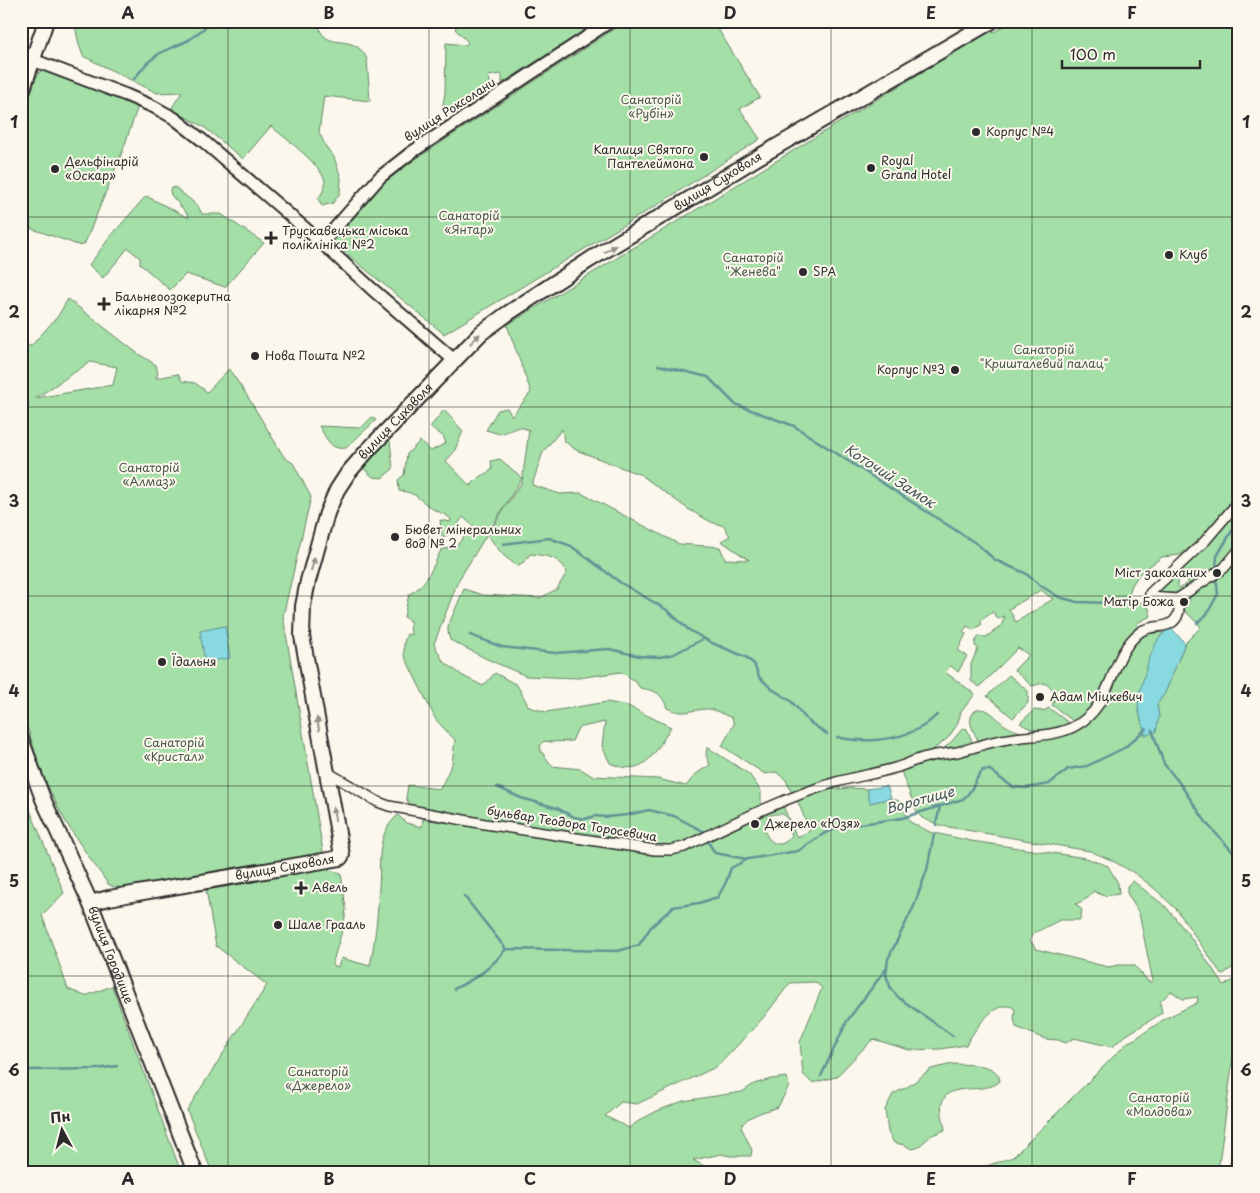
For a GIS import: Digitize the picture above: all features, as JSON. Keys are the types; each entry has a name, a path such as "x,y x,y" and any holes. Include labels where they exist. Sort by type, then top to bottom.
{"street":[{"path":"21,94 46,21"},
{"name":"вулиця Роксолани","path":"322,243 380,176 412,152 611,21"},
{"name":"вулиця Суховоля","path":"90,903 109,898 338,859 342,855 302,636 301,621 308,581 327,513 337,490 348,473 454,360 495,322 591,259 770,150 992,21"},
{"path":"33,60 126,95 174,118 322,243 454,360"},
{"path":"1238,503 1205,541 1150,595 1154,598 1177,599 1224,568 1239,550"},
{"name":"бульвар Теодора Торосевича","path":"327,772 378,802 389,806 485,824 655,850 671,850 684,847 772,806 832,783 896,768 928,756 952,753 1006,739 1053,734 1075,726 1089,716 1102,700 1123,652 1139,633 1144,630 1165,626 1175,620 1180,605 1177,599"},
{"name":"вулиця Городище","path":"21,739 43,799 90,903 196,1172"}],"green space":[{"path":"74,21 318,21 324,36 334,41 357,47 367,59 370,101 324,96 319,132 326,147 334,157 341,178 340,193 333,203 322,206 318,199 325,185 320,171 304,154 271,126 243,159 204,127 171,109 182,92 157,93 83,56"},
{"path":"458,21 601,21 502,83 502,74 488,76 491,84 484,93 447,115 442,110 445,93 446,43 466,45 468,42 455,29"},
{"path":"626,21 713,21 760,97 740,109 760,139 662,202 444,334 330,240 390,176"},
{"path":"1006,21 1239,21 1239,467 1235,487 1229,504 1198,541 1180,555 1162,557 1140,573 1132,585 1128,597 1123,599 1124,603 1147,602 1151,616 1137,623 1138,633 1101,700 1077,724 1052,705 1054,694 1049,686 1043,683 1032,686 1014,670 1029,655 1018,648 979,687 971,681 971,664 978,648 975,646 975,642 979,636 986,637 1001,626 1005,616 998,619 993,612 980,621 982,624 974,630 967,626 963,632 966,634 958,650 967,656 958,672 951,666 945,672 975,694 961,712 957,725 948,738 929,753 792,794 786,780 776,772 765,774 722,746 734,724 732,718 709,709 678,712 667,708 660,695 640,688 635,681 621,672 578,678 526,676 450,640 448,626 464,589 483,595 540,598 557,589 567,572 560,563 547,556 530,554 525,561 517,566 503,555 488,536 522,482 529,430 520,427 500,434 486,430 498,410 507,408 512,416 531,392 507,325 991,30 994,32 1006,25","holes":["562,429 564,441 576,450 641,475 688,509 711,522 724,526 730,536 721,541 749,560 725,559 720,547 679,544 581,493 560,494 532,485 543,452","1041,590 1053,599 1016,622 1009,609"]},
{"path":"42,68 141,102 85,243 81,246 21,225 21,122 36,78"},
{"path":"175,187 198,206 202,214 221,214 264,243 225,287 186,274 170,290 140,264 140,258 128,248 103,278 89,265 110,237 146,196 189,218 171,195 170,189"},
{"path":"68,299 137,353 156,365 158,373 156,378 178,374 182,381 195,383 207,392 229,369 285,458 293,463 311,497 283,616 324,857 134,888 114,887 108,884 78,841 58,807 43,774 21,707 21,346 31,346 58,316","holes":["90,362 117,367 113,385 36,398"]},
{"path":"444,410 463,431 454,452 446,461 470,486 479,477 492,470 491,461 500,459 522,478 458,581 434,644 443,661 463,676 483,686 495,673 517,685 529,707 546,712 607,702 628,706 671,727 654,754 648,760 632,768 610,763 602,746 605,722 578,728 572,741 544,741 540,745 541,751 552,766 581,769 592,776 658,779 686,786 696,774 710,765 706,755 707,747 749,774 761,791 761,806 681,843 671,846 650,846 482,820 410,806 406,798 408,785 440,789 452,764 455,740 436,720 404,655 404,642 407,634 411,635 410,621 404,617 409,594 415,591 424,581 441,550 456,546 473,526 463,517 451,534 442,537 440,520 450,522 451,519 432,509 413,494 399,491 398,480 404,475 407,454 420,441 431,451 446,443 443,436 430,427"},
{"path":"372,417 376,420 346,448 332,445 326,439 319,426 361,428"},
{"path":"387,440 390,441 393,469 382,478 373,477 362,467"},
{"path":"1239,509 1239,543 1222,565 1189,584 1187,582 1194,576 1189,571 1183,576 1179,571"},
{"path":"1239,555 1239,963 1222,975 1177,910 1136,874 1090,851 942,826 922,818 917,812 900,769 928,759 1007,740 1053,735 1090,716 1124,652 1142,634 1164,632 1158,639 1138,708 1145,734 1159,717 1157,704 1165,693 1185,643 1201,627 1182,608 1188,603 1191,595"},
{"path":"1177,573 1181,578 1178,581 1178,586 1180,588 1186,584 1187,586 1176,593 1156,594 1156,592"},
{"path":"1009,675 1028,691 1028,703 1013,718 987,696"},
{"path":"1049,708 1073,726 1040,731 1033,730 1020,723 1034,710 1043,711"},
{"path":"977,709 991,713 1011,728 1031,734 979,743 971,725 971,717"},
{"path":"963,728 967,729 974,746 940,752 952,741"},
{"path":"21,788 64,893 42,915 68,989 85,996 112,986 181,1172 21,1172"},
{"path":"867,789 870,803 891,798 899,801 910,822 930,832 971,841 1086,858 1108,866 1118,883 1119,894 1104,896 1093,891 1088,898 1076,904 1082,910 1080,920 1060,920 1034,933 1030,940 1036,949 1108,967 1134,965 1149,982 1153,982 1139,913 1127,893 1127,886 1133,881 1166,907 1189,935 1224,985 1239,978 1239,1027 1237,1027 1218,1172 969,1172 1013,1157 1128,1042 1166,1018 1197,1003 1198,997 1183,999 1171,991 1160,1002 1162,1013 1125,1036 1112,1047 1074,1038 1066,1043 1045,1039 1016,1027 1014,1019 1015,1009 1008,1006 1001,1007 986,1017 966,1045 940,1049 909,1050 873,1039 836,1077 812,1083 803,1074 800,1042 822,988 815,982 790,983 763,1018 718,1066 637,1104 621,1102 605,1116 629,1128 657,1111 683,1101 742,1092 754,1084 787,1077 789,1086 778,1107 752,1116 741,1127 752,1150 751,1156 721,1154 693,1160 716,1172 212,1172 187,1110 267,985 216,946 206,890 259,881 262,877 324,867 325,870 341,873 346,909 344,924 332,965 338,967 341,958 370,966 379,898 382,840 391,823 398,815 406,823 422,827 423,819 653,855 669,853 702,842 783,806 790,822 783,814 772,815 766,820 764,827 766,834 771,840 777,844 784,843 792,835 791,825 797,837 810,831 797,800 825,790"},
{"path":"952,1064 981,1066 994,1070 1000,1081 985,1088 959,1090 951,1092 946,1096 942,1103 945,1130 932,1135 917,1148 911,1149 905,1145 894,1143 888,1132 885,1110 893,1094 909,1086 931,1069"},
{"path":"1239,1095 1239,1172 1229,1172"}],"water":[{"path":"225,626 230,658 205,662 200,631"},
{"path":"1170,627 1185,643 1165,693 1157,704 1159,717 1156,732 1145,735 1138,708 1140,691 1149,659 1158,639"},
{"path":"887,786 891,798 870,803 867,789"}],"waterway":[{"path":"134,79 147,63 160,53 189,40 213,21"},
{"name":"Коточий Замок","path":"658,365 708,377 735,404 794,426 977,544 995,560 1025,573 1059,597 1077,602 1111,603"},
{"name":"Воротище","path":"1216,569 1217,556 1239,519"},
{"path":"503,544 549,538 571,546 621,583 667,610 689,630 712,643 746,657 754,664 759,677 772,689 791,701 808,721 827,734"},
{"name":"Воротище","path":"1197,623 1207,614 1218,594 1216,577"},
{"path":"470,635 502,647 555,653 609,649 639,656 660,657 674,654 703,639"},
{"path":"837,737 857,740 878,740 899,736 921,728 937,715"},
{"name":"Воротище","path":"464,896 506,949 618,951 639,945 651,927 673,907 699,903 718,897 731,868 748,859 798,851 825,833 840,827 902,818 963,799 970,792 977,777 983,770 990,770 1013,787 1026,788 1049,784 1068,769 1087,766 1124,748 1146,729"},
{"path":"1152,730 1164,764 1208,825 1239,860"},
{"path":"497,787 521,798 557,808 574,817 585,819 595,816 607,817 649,810 674,816 703,831"},
{"path":"936,825 940,806"},
{"path":"934,834 927,870 914,906 888,959 886,975 891,989 899,998 953,1036"},
{"path":"708,842 715,853 746,859"},
{"path":"454,989 483,972 506,949"},
{"path":"821,1076 847,1021 886,969"},
{"path":"21,1074 29,1070 97,1069 117,1066"}],"place":[{"name":"Корпус №4","path":"976,132"},
{"name":"Каплиця Святого Пантелеймона","path":"704,157"},
{"name":"Royal Grand Hotel","path":"871,168"},
{"name":"Дельфінарій «Оскар»","path":"55,169"},
{"name":"Трускавецька міська поліклініка №2","path":"271,238"},
{"name":"Клуб","path":"1169,255"},
{"name":"SPA","path":"803,272"},
{"name":"Бальнеоозокеритна лікарня №2","path":"104,304"},
{"name":"Нова Пошта №2","path":"255,356"},
{"name":"Корпус №3","path":"955,370"},
{"name":"Бювет мінеральних вод № 2","path":"395,537"},
{"name":"Міст закоханих","path":"1217,573"},
{"name":"Матір Божа","path":"1184,602"},
{"name":"Їдальня","path":"162,662"},
{"name":"Адам Міцкевич","path":"1040,697"},
{"name":"Джерело «Юзя»","path":"755,824"},
{"name":"Авель","path":"301,888"},
{"name":"Шале Грааль","path":"278,925"}],"park label":[{"name":"Санаторій «Рубін»","path":"651,107"},
{"name":"Санаторій «Янтар»","path":"469,223"},
{"name":"Санаторій \"Женева\"","path":"753,265"},
{"name":"Санаторій \"Кришталевий палац\"","path":"1044,357"},
{"name":"Санаторій «Алмаз»","path":"149,475"},
{"name":"Санаторій «Кристал»","path":"174,750"},
{"name":"Санаторій «Джерело»","path":"318,1079"},
{"name":"Санаторій «Молдова»","path":"1159,1105"}]}
